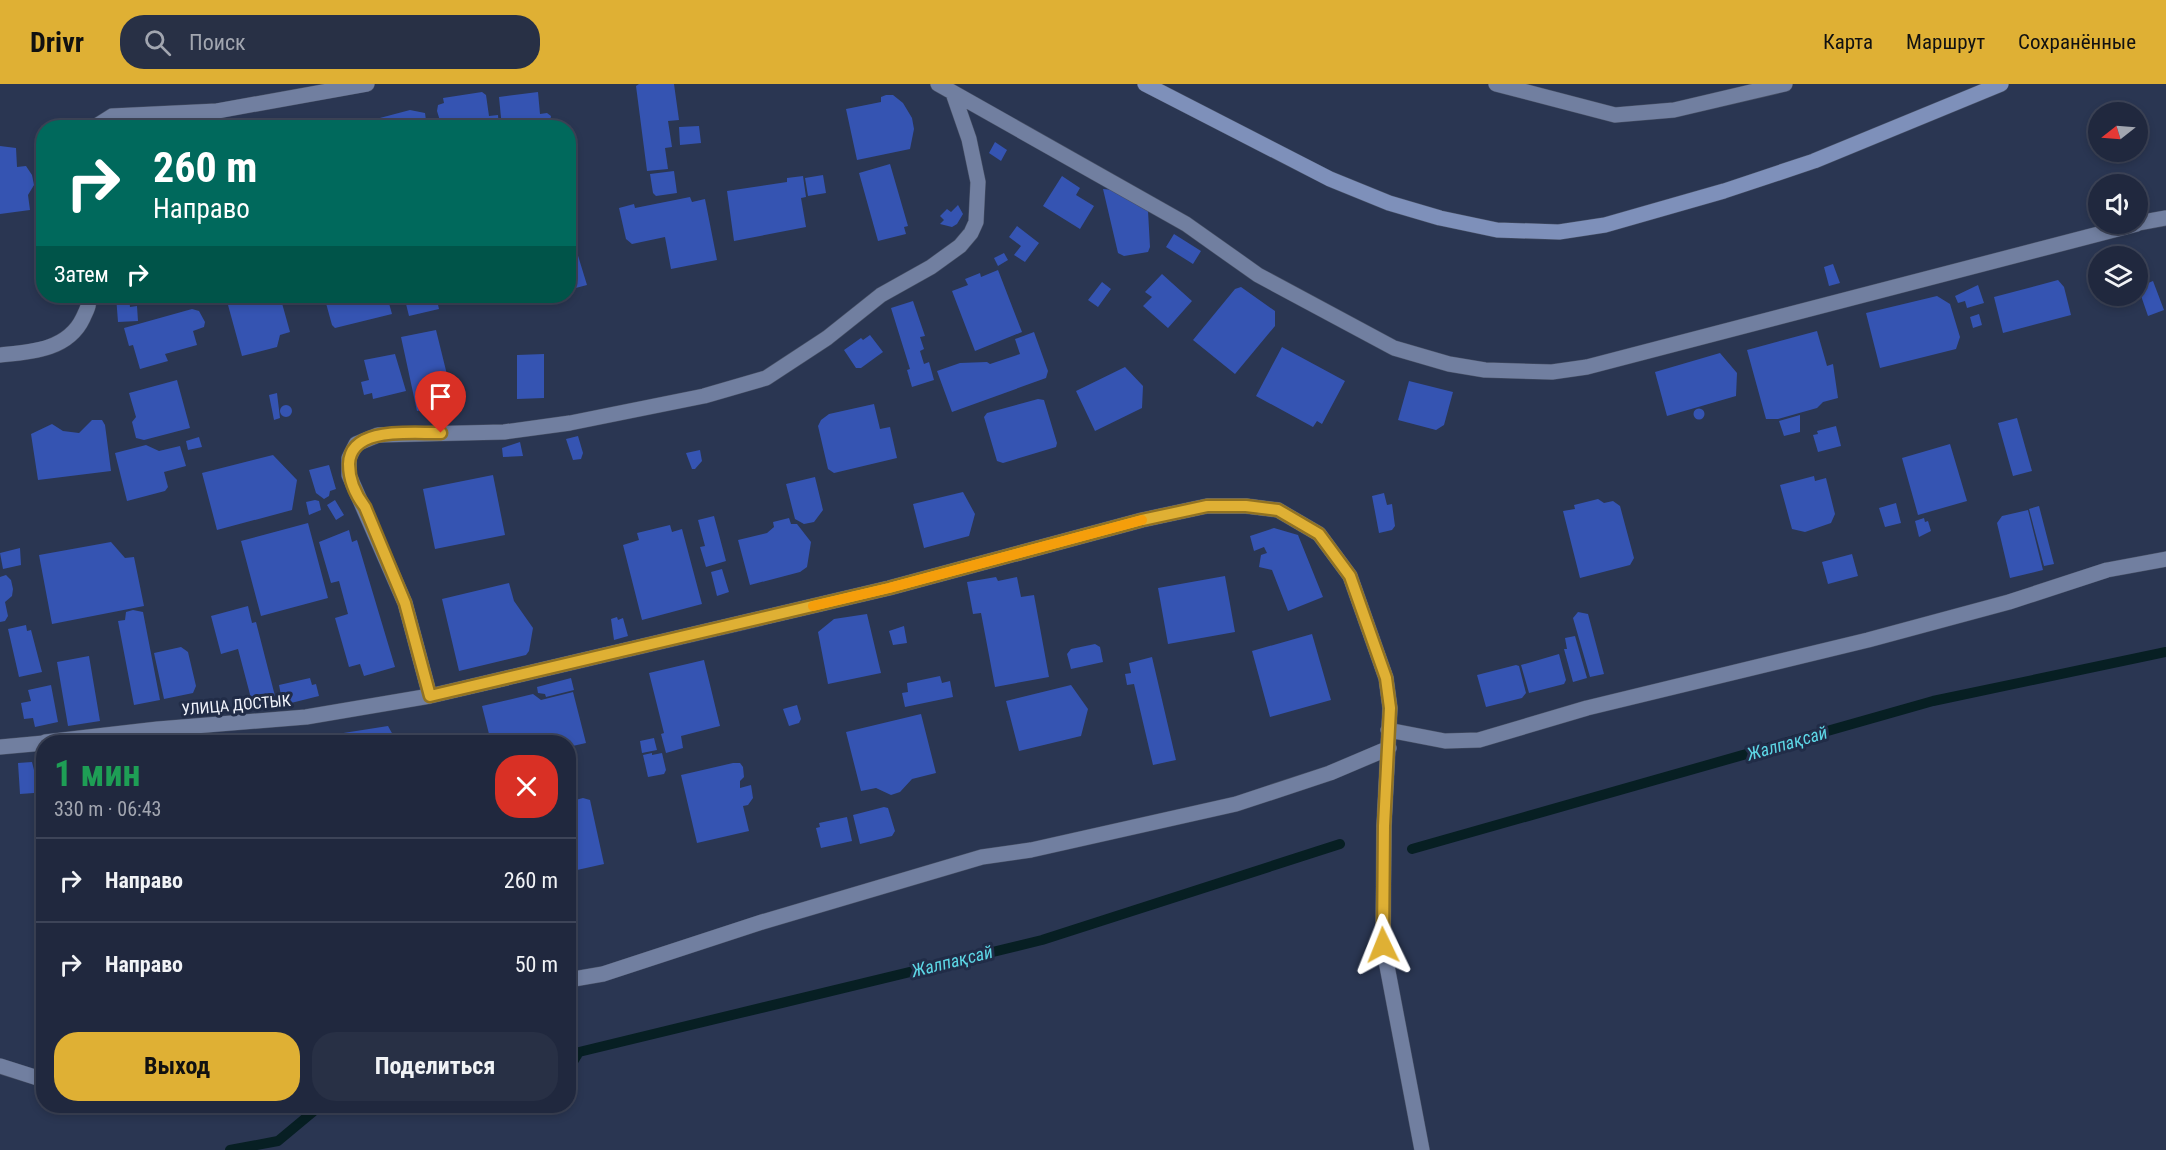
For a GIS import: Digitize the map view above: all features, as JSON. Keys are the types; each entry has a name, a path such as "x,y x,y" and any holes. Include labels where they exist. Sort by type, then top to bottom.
{"main road":[{"path":"1145,84 1330,179 1389,203 1440,218 1497,230 1559,232 1605,225 1725,191 1814,161 2001,84"}],"street":[{"path":"106,120 112,116 217,111 367,84"},
{"path":"938,84 1186,224 1258,275 1348,324 1394,348 1449,364 1485,370 1552,372 1587,368 2095,234"},
{"path":"1496,84 1615,115 1674,110 1785,84"},
{"path":"430,696 405,603 349,475 349,458 356,444 378,435 504,432 570,423 704,396 766,378 827,338 881,295 931,267 960,246 971,233 976,222 978,182 969,139 953,93"},
{"path":"2148,221 2166,218"},
{"path":"0,355 52,347 65,340 79,326 90,303"},
{"name":"УЛИЦА ДОСТЫК","path":"109,735 306,717 430,696 889,588 1142,520 1207,506 1246,506 1278,510 1298,519 1319,534 1350,576 1386,678 1390,708 1384,826 1383,945 1422,1150"},
{"path":"1388,730 1445,741 1479,740 1587,708 1868,640 2009,602 2108,570 2166,559"},
{"name":"УЛИЦА ДОСТЫК","path":"0,747 36,744"},
{"path":"576,979 603,974 762,922 970,860 1031,850 1236,804 1330,773 1389,748"},
{"path":"0,1066 36,1077"}],"building":[{"path":"639,84 674,84 679,120 668,121 672,147 665,148 668,169 647,171 636,86"},
{"path":"482,92 486,95 489,116 498,115 498,120 440,120 437,111 438,105 444,103 443,98"},
{"path":"538,92 540,114 547,113 551,116 550,120 501,120 499,97"},
{"path":"893,95 903,103 912,118 914,129 910,149 857,160 846,109 881,102 881,97"},
{"path":"410,110 425,113 426,120 372,120"},
{"path":"699,126 701,143 680,145 679,127"},
{"path":"995,142 1007,150 1001,161 989,153"},
{"path":"0,146 16,148 17,167 26,166 32,175 34,185 28,195 30,210 0,214"},
{"path":"890,164 908,226 904,227 906,234 878,241 859,173"},
{"path":"674,171 677,193 656,196 653,193 650,174"},
{"path":"823,175 826,193 808,196 805,178"},
{"path":"803,176 806,197 801,198 806,227 734,241 727,191 787,182 787,178"},
{"path":"1062,176 1080,188 1076,195 1094,206 1080,229 1043,206"},
{"path":"1103,189 1115,190 1148,211 1150,247 1148,252 1124,256 1118,253"},
{"path":"690,197 692,202 705,199 717,260 671,269 665,237 632,244 626,239 619,208 634,204 635,208"},
{"path":"958,205 963,214 957,224 952,227 940,224 944,220 940,216 947,209 951,212"},
{"path":"1017,226 1039,243 1025,262 1014,255 1021,246 1009,237"},
{"path":"1174,234 1201,251 1193,264 1166,247"},
{"path":"576,249 587,285 576,288"},
{"path":"1004,253 1008,260 998,266 994,258"},
{"path":"1833,264 1840,283 1829,286 1824,267"},
{"path":"998,270 1022,332 975,351 952,291 968,285 965,279 980,273 981,277"},
{"path":"1162,274 1192,301 1168,328 1143,306 1152,297 1145,292"},
{"path":"2058,280 2064,287 2071,315 2003,333 1994,297"},
{"path":"2153,281 2164,310 2148,316 2145,306 2148,306 2148,283"},
{"path":"1102,282 1111,289 1098,307 1088,300"},
{"path":"1978,285 1984,303 1967,308 1965,301 1958,303 1955,296"},
{"path":"1241,287 1275,311 1275,326 1235,374 1193,340 1235,289"},
{"path":"1937,296 1950,304 1960,337 1956,349 1880,368 1866,313"},
{"path":"913,301 925,336 920,337 924,349 920,351 924,364 929,362 934,380 912,387 907,370 910,369 891,308"},
{"path":"117,303 130,303 130,307 137,306 138,321 118,322"},
{"path":"282,303 290,332 280,335 277,347 242,356 228,305"},
{"path":"326,303 389,303 392,314 335,328"},
{"path":"406,303 438,303 439,309 409,316"},
{"path":"192,309 199,311 205,322 204,327 193,331 197,345 165,354 168,361 140,369 133,345 129,346 124,328"},
{"path":"1979,314 1982,325 1973,328 1970,317"},
{"path":"436,330 454,403 417,411 401,337"},
{"path":"1817,331 1827,366 1833,364 1838,398 1823,402 1817,408 1778,419 1766,419 1747,350"},
{"path":"1034,332 1048,371 1046,378 952,412 937,371 960,363 987,362 990,364 1020,354 1015,339"},
{"path":"870,335 883,352 861,368 856,368 844,350 861,338 863,340"},
{"path":"1282,347 1345,381 1322,424 1317,421 1313,427 1256,396"},
{"path":"1720,353 1737,373 1736,396 1667,416 1655,372"},
{"path":"395,354 406,391 373,399 372,393 364,395 361,382 369,380 364,360"},
{"path":"544,354 544,398 517,399 517,355"},
{"path":"1125,367 1143,386 1142,408 1095,431 1076,391"},
{"path":"177,380 190,428 144,440 136,438 132,422 136,417 129,393"},
{"path":"1409,381 1453,392 1444,425 1436,430 1398,420"},
{"path":"277,393 280,418 274,420 269,395"},
{"path":"1038,399 1044,400 1057,443 1056,447 1003,463 997,461 984,417 987,413"},
{"path":"874,404 880,429 890,427 897,458 834,473 828,469 818,426 821,420 829,414"},
{"path":"288,405 292,411 288,417 284,417 280,409"},
{"path":"1699,409 1703,410 1703,418 1699,419 1695,418 1694,414 1695,410"},
{"path":"1800,415 1800,432 1784,436 1779,421"},
{"path":"2017,418 2032,471 2013,476 1998,423"},
{"path":"92,420 102,420 105,425 111,471 38,480 31,434 52,424 63,431 79,433"},
{"path":"1836,426 1841,446 1818,452 1813,435 1818,434 1817,431"},
{"path":"578,436 583,453 581,459 573,460 566,439"},
{"path":"199,437 202,447 188,450 186,441"},
{"path":"520,442 523,456 503,457 502,448"},
{"path":"1950,444 1967,501 1918,515 1902,458"},
{"path":"146,445 159,451 180,446 186,466 164,472 168,487 165,491 127,501 115,453"},
{"path":"700,450 702,461 695,469 692,469 686,453"},
{"path":"273,455 297,480 292,510 217,530 202,473"},
{"path":"329,465 336,489 330,491 329,496 324,499 316,493 309,470"},
{"path":"493,475 505,535 435,549 423,489"},
{"path":"1814,476 1815,481 1826,478 1835,514 1831,523 1805,532 1792,529 1780,485"},
{"path":"815,477 823,510 814,522 804,524 795,519 786,484"},
{"path":"963,492 975,514 969,536 924,548 913,504"},
{"path":"1384,493 1387,505 1392,504 1395,526 1392,530 1379,533 1372,496"},
{"path":"1598,499 1604,503 1613,501 1620,506 1634,558 1630,565 1580,578 1563,511 1575,509 1574,505"},
{"path":"335,500 344,515 336,520 327,505"},
{"path":"319,501 321,510 309,515 306,502"},
{"path":"1896,503 1901,523 1885,527 1879,508"},
{"path":"2039,506 2054,564 2044,566 2029,509"},
{"path":"2028,510 2043,570 2010,578 1997,523 2002,516"},
{"path":"714,516 726,561 706,567 700,547 705,546 698,520"},
{"path":"789,518 791,524 797,524 811,542 807,567 800,572 750,585 738,540 767,533 774,527 773,522"},
{"path":"1924,518 1925,522 1928,521 1931,531 1919,537 1915,521"},
{"path":"308,523 328,598 261,616 241,541"},
{"path":"670,525 672,532 682,529 702,604 642,620 623,545 639,540 637,533"},
{"path":"1274,528 1298,535 1323,597 1288,611 1272,570 1259,567 1261,555 1267,553 1264,547 1254,551 1250,536"},
{"path":"349,530 352,542 357,540 395,667 364,676 360,664 349,667 335,618 348,614 339,581 331,583 319,542"},
{"path":"111,542 125,558 134,557 144,606 52,624 39,555"},
{"path":"20,548 21,565 3,569 0,553"},
{"path":"1852,554 1858,576 1828,584 1822,562"},
{"path":"722,569 729,592 717,596 711,572"},
{"path":"6,575 11,580 13,589 12,596 5,602 8,616 5,621 0,622 0,577"},
{"path":"1225,576 1235,632 1168,644 1158,588"},
{"path":"996,577 998,581 1017,577 1021,597 1034,595 1049,677 995,687 981,613 973,614 967,582"},
{"path":"509,583 514,601 533,628 529,651 526,655 459,671 442,599"},
{"path":"248,606 252,623 256,622 275,696 252,702 238,649 221,654 211,616"},
{"path":"133,610 143,612 160,700 134,705 118,621 125,620 126,612"},
{"path":"1578,612 1588,614 1604,674 1590,677 1573,618"},
{"path":"867,614 881,673 828,684 818,632 834,619"},
{"path":"617,617 618,620 623,618 628,636 614,640 611,619"},
{"path":"26,625 27,631 31,630 42,672 19,677 8,629"},
{"path":"904,626 907,643 893,645 889,631"},
{"path":"1312,634 1331,700 1270,717 1252,651"},
{"path":"1575,636 1587,678 1573,682 1564,649 1567,649 1565,638"},
{"path":"1095,644 1100,647 1103,662 1071,669 1067,654 1071,649"},
{"path":"181,647 188,652 196,686 193,693 164,699 154,653"},
{"path":"1559,654 1566,680 1564,684 1529,693 1521,665"},
{"path":"89,656 100,721 68,726 57,662"},
{"path":"1152,657 1176,760 1153,765 1134,684 1127,685 1125,674 1131,673 1129,663"},
{"path":"704,660 720,726 681,736 683,748 666,753 661,734 664,733 649,673"},
{"path":"1519,666 1526,693 1522,698 1486,707 1477,675"},
{"path":"940,676 942,683 950,681 953,697 905,707 902,693 908,692 907,683"},
{"path":"310,678 312,685 316,684 319,696 283,705 279,685"},
{"path":"571,678 574,690 546,697 545,694 538,693 537,687"},
{"path":"51,685 58,722 35,727 33,718 24,719 21,703 31,701 28,690"},
{"path":"1071,685 1088,709 1081,736 1019,751 1006,701"},
{"path":"573,692 586,743 576,745 576,735 489,735 482,706 533,694 541,700"},
{"path":"797,705 801,719 799,723 789,726 783,709"},
{"path":"921,714 936,773 912,779 900,792 891,795 876,788 861,791 846,732"},
{"path":"388,726 393,735 337,735"},
{"path":"654,738 657,750 642,753 640,741"},
{"path":"652,753 652,755 662,753 666,770 664,774 648,777 643,755"},
{"path":"32,762 36,778 34,793 20,794 18,763"},
{"path":"740,763 743,767 744,777 740,781 740,788 751,785 753,798 748,805 743,806 749,831 697,843 681,775"},
{"path":"583,798 590,800 604,864 576,870 576,800"},
{"path":"888,808 895,831 892,836 860,844 853,815"},
{"path":"847,817 852,841 821,848 816,828 820,827 819,823"}],"waterway":[{"name":"Жалпақсай","path":"1412,849 1933,701 2166,652"},
{"name":"Жалпақсай","path":"576,1057 579,1052 1042,940 1340,844"},
{"name":"Жалпақсай","path":"230,1150 278,1141 312,1113"}],"slow traffic":[{"path":"813,606 889,588 1142,520"}],"route":[{"path":"441,433 378,435 356,444 349,458 349,475 355,494 365,507 405,603 430,696 598,654 889,588 1142,520 1207,506 1246,506 1278,510 1298,519 1319,534 1350,576 1386,678 1390,708 1381,906 1383,945"}]}
